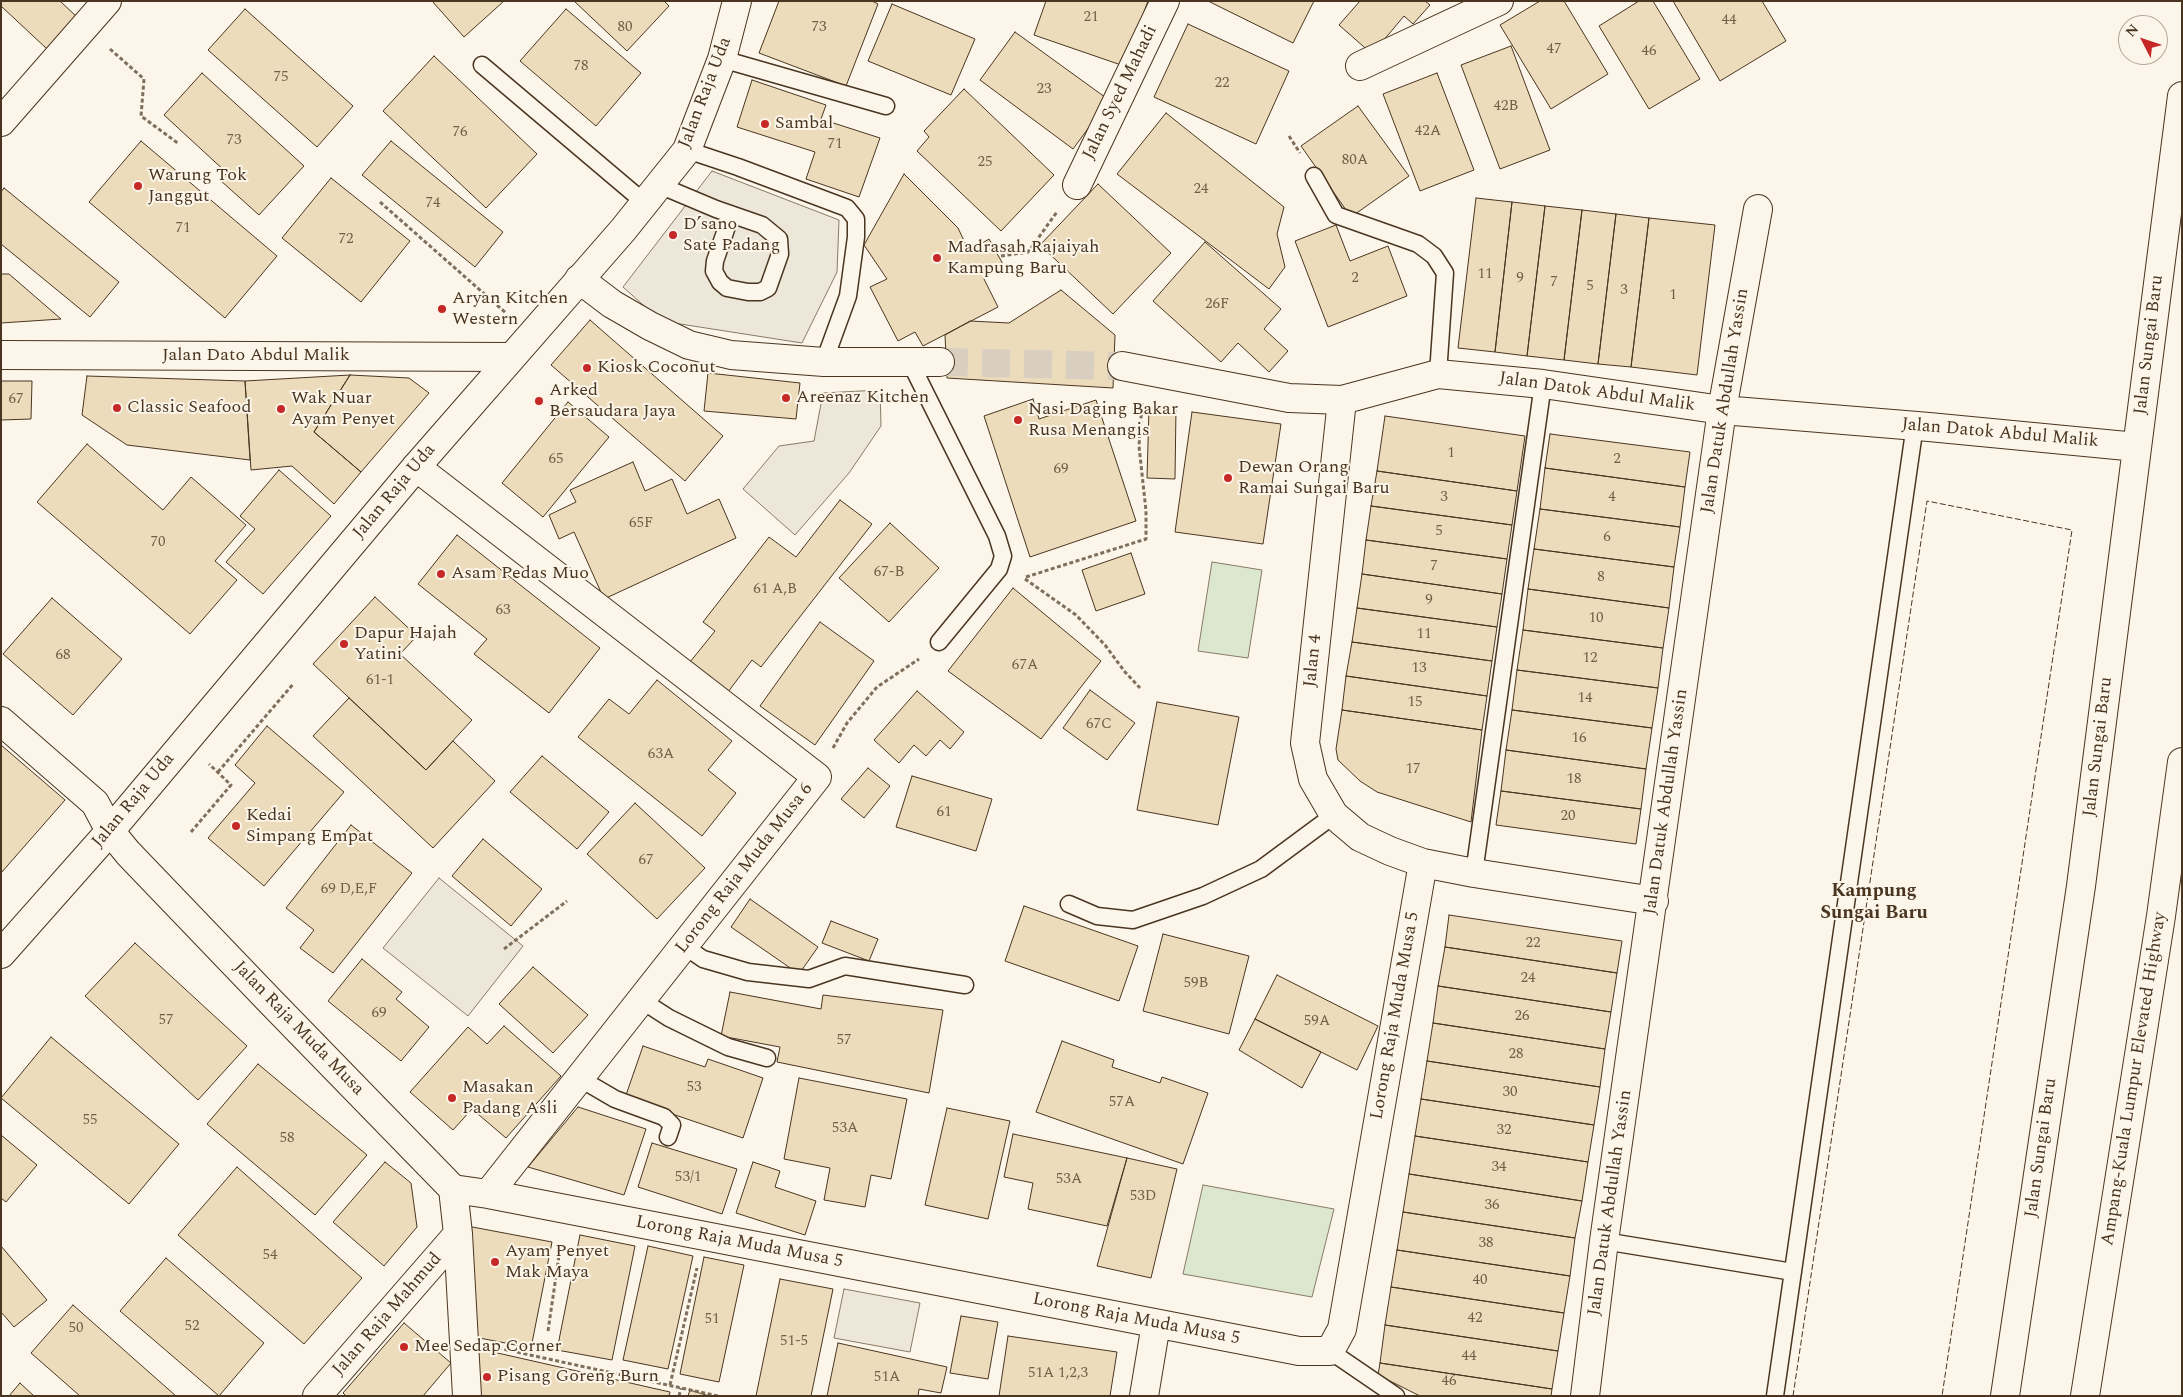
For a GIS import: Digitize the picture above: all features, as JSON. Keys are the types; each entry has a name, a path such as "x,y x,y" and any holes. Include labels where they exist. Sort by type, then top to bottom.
{"main road":[{"path":"1,122 107,1"},
{"name":"Jalan Raja Uda","path":"1,954 110,831 416,466 652,194 686,150 722,59 737,1"},
{"name":"Jalan Syed Mahadi","path":"1077,185 1165,1"},
{"path":"1360,66 1500,1"},
{"name":"Jalan Sungai Baru","path":"2005,1396 2081,886 2182,96"},
{"name":"Jalan Datuk Abdullah Yassin","path":"1585,1396 1604,1241 1654,902 1722,410 1758,209"},
{"path":"580,279 612,304 689,344 732,355 824,362 940,362"},
{"name":"Jalan Dato Abdul Malik","path":"1,355 512,357"},
{"name":"Jalan Datok Abdul Malik","path":"1134,368 1289,398 1342,400 1438,374 1542,384 1722,410 1915,425 2137,447"},
{"name":"Jalan 4","path":"1342,400 1305,743 1313,779 1334,814 1360,837 1390,851 1423,862 1474,873 1654,902"},
{"name":"Lorong Raja Muda Musa 6","path":"416,466 817,777 488,1194"},
{"name":"Jalan Raja Muda Musa","path":"1,721 95,803 110,831 263,994 454,1189"},
{"name":"Ampang-Kuala Lumpur Elevated Highway","path":"2085,1396 2161,916 2182,762"},
{"name":"Lorong Raja Muda Musa 5","path":"454,1189 1299,1351 1330,1351 1342,1329 1423,862"},
{"path":"454,1189 467,1396"},
{"name":"Jalan Raja Mahmud","path":"317,1396 458,1234"},
{"path":"1144,1396 1156,1324"}],"lane":[{"path":"722,59 886,106"},
{"path":"482,65 652,194 731,215 762,225 779,239 780,254 768,288 760,292 726,288 714,271 731,215"},
{"path":"686,150 738,167 846,208 856,219 856,237 848,296 824,362"},
{"path":"1314,176 1336,215 1418,244 1434,256 1445,273 1438,374"},
{"path":"910,362 997,536 1003,556 999,569 938,642"},
{"path":"1474,873 1542,384"},
{"path":"1775,1396 1915,425"},
{"path":"1069,904 1097,916 1133,920 1203,896 1261,868 1334,814"},
{"path":"684,946 703,959 748,972 808,979 845,966 965,985"},
{"path":"641,1000 669,1018 728,1047 766,1058"},
{"path":"579,1078 615,1099 664,1117 672,1125 668,1138"},
{"path":"1604,1241 1793,1272"},
{"path":"1330,1351 1396,1396"}],"path":[{"path":"85,27 144,79 141,116 179,144"},
{"path":"1001,256 1028,252 1077,185"},
{"path":"380,202 531,335"},
{"path":"1134,368 1142,402 1139,446 1146,510 1146,539 1023,578 1076,615 1105,645 1125,672 1140,688"},
{"path":"817,777 847,723 878,687 915,662 938,642"},
{"path":"218,772 294,683"},
{"path":"185,741 231,785 191,832"},
{"path":"504,949 567,901"},
{"path":"548,1331 565,1209"},
{"path":"670,1385 704,1236"},
{"path":"464,1340 718,1396"},
{"path":"679,1396 681,1388"}],"green space":[{"path":"1212,562 1262,570 1248,658 1198,651"},
{"path":"1203,1185 1334,1209 1312,1297 1183,1274"}],"shaded area":[{"path":"712,171 839,220 837,272 802,343 661,321 623,287"},
{"path":"880,390 881,426 849,473 795,535 743,489 779,446 814,441 823,393"},
{"path":"439,878 523,946 468,1016 383,948"},
{"path":"844,1289 920,1303 910,1352 834,1338"}],"building":[{"path":"1,1 60,1 77,17 47,49 1,6"},
{"path":"432,1 504,1 464,37"},
{"path":"574,1 664,1 669,6 627,51"},
{"path":"779,1 872,1 878,4 846,86 759,53"},
{"path":"1046,1 1148,1 1124,66 1034,35"},
{"path":"1208,1 1314,1 1293,43"},
{"path":"1360,1 1425,1 1430,5 1413,24 1404,16 1372,54 1339,25"},
{"path":"1540,1 1564,1 1608,74 1551,109 1500,25"},
{"path":"1639,1 1653,1 1700,79 1649,109 1599,26"},
{"path":"1673,1 1762,1 1786,41 1720,81"},
{"path":"892,4 975,39 951,95 868,61"},
{"path":"245,9 353,106 317,147 208,50"},
{"path":"566,9 641,73 596,126 520,61"},
{"path":"1188,24 1289,71 1256,144 1154,97"},
{"path":"1015,32 1109,100 1073,149 980,80"},
{"path":"1511,46 1550,150 1500,169 1461,65"},
{"path":"434,56 537,154 486,208 383,111"},
{"path":"202,73 304,166 259,215 220,180 227,173 164,115"},
{"path":"1437,73 1474,170 1420,191 1383,94"},
{"path":"752,80 826,105 821,119 880,138 859,197 806,179 815,152 737,127"},
{"path":"964,89 1054,175 1001,231 917,151 929,137 924,131"},
{"path":"1358,106 1409,176 1351,217 1301,146"},
{"path":"1166,113 1284,207 1277,234 1285,267 1269,289 1117,174"},
{"path":"141,141 277,256 225,318 89,202"},
{"path":"391,141 503,232 475,267 362,175"},
{"name":"Madrasah Rajaiyah Kampung Baru","path":"904,174 958,228 969,251 989,239 1004,266 983,277 998,307 923,346 915,332 898,341 870,287 887,279 864,245"},
{"path":"331,178 410,241 361,302 282,238"},
{"path":"1098,184 1171,253 1113,314 1040,245"},
{"path":"4,188 119,282 90,317 1,244 1,192"},
{"path":"1476,198 1512,202 1495,352 1458,348"},
{"path":"1512,202 1545,206 1527,356 1495,352"},
{"path":"1545,206 1582,210 1564,360 1527,356"},
{"path":"1582,210 1616,214 1598,364 1564,360"},
{"path":"1616,214 1649,218 1631,367 1598,364"},
{"path":"1649,218 1715,225 1697,375 1631,367"},
{"path":"1336,225 1350,261 1388,246 1407,296 1328,327 1295,241"},
{"path":"1205,242 1281,309 1264,329 1288,351 1269,372 1238,343 1221,362 1153,301"},
{"path":"1,274 9,274 61,319 1,323"},
{"path":"1061,290 1115,335 1113,388 947,378 945,335 970,321 1009,323"},
{"path":"590,320 723,436 685,481 551,365"},
{"path":"708,373 800,383 796,419 704,411"},
{"path":"350,375 409,378 429,393 361,472 314,432"},
{"path":"350,375 314,432 361,472 334,504 292,466 251,470 245,381"},
{"path":"87,376 245,381 250,460 127,445 82,415"},
{"path":"1,381 32,381 31,419 1,420"},
{"path":"1033,399 1039,419 1096,400 1136,521 1030,557 984,416"},
{"path":"568,402 609,437 543,517 502,483"},
{"path":"1149,408 1176,408 1175,479 1147,478"},
{"name":"Dewan Orang Ramai Sungai Baru","path":"1192,412 1281,424 1263,544 1175,532"},
{"path":"1385,416 1525,436 1517,491 1377,471"},
{"path":"1550,434 1690,452 1685,487 1545,468"},
{"path":"87,444 163,510 191,477 246,525 215,561 237,580 190,634 37,502"},
{"path":"633,462 645,491 672,479 687,514 719,499 736,538 604,599 574,532 559,539 549,515 576,502 570,490"},
{"path":"1545,468 1685,487 1680,527 1540,509"},
{"path":"279,470 331,516 263,594 226,562 255,529 240,516"},
{"path":"1377,471 1517,491 1512,525 1371,506"},
{"path":"840,500 872,524 761,667 752,660 728,692 690,662 715,631 703,622 769,537 796,557"},
{"path":"1371,506 1512,525 1507,559 1366,540"},
{"path":"1540,509 1680,527 1674,567 1534,549"},
{"path":"890,523 939,568 889,622 839,578"},
{"path":"457,535 600,648 549,713 474,654 487,639 418,584"},
{"path":"1366,540 1507,559 1502,594 1362,574"},
{"path":"1534,549 1674,567 1669,608 1528,589"},
{"path":"1131,553 1145,594 1096,611 1082,570"},
{"path":"1362,574 1502,594 1497,627 1357,608"},
{"path":"1013,588 1101,661 1041,739 948,671"},
{"path":"1528,589 1669,608 1663,648 1523,630"},
{"path":"375,597 417,636 400,654 472,720 426,770 313,664"},
{"path":"52,598 122,659 73,715 3,654"},
{"path":"1357,608 1497,627 1492,661 1352,642"},
{"path":"820,622 874,661 815,745 760,706"},
{"path":"1523,630 1663,648 1658,688 1517,670"},
{"path":"1352,642 1492,661 1487,696 1346,676"},
{"path":"1517,670 1658,688 1652,728 1512,710"},
{"path":"1346,676 1487,696 1482,730 1342,710"},
{"path":"657,680 732,741 708,770 736,793 702,836 578,737 609,699 629,714"},
{"path":"1090,690 1135,723 1107,760 1063,728"},
{"path":"917,691 964,732 950,749 940,740 926,756 914,745 899,763 874,740"},
{"path":"349,698 426,770 453,741 495,781 433,848 313,736"},
{"path":"1157,702 1239,717 1218,825 1137,810"},
{"path":"1342,710 1482,730 1471,822 1377,792 1360,781 1338,760 1336,749"},
{"path":"1512,710 1652,728 1646,769 1506,750"},
{"path":"267,726 344,792 264,886 208,838 255,783 235,765"},
{"path":"1,745 65,800 1,873"},
{"path":"1506,750 1646,769 1641,809 1501,791"},
{"path":"542,756 609,812 577,849 510,792"},
{"path":"868,768 890,786 864,818 841,799"},
{"path":"912,776 992,799 976,851 896,827"},
{"path":"1501,791 1641,809 1636,844 1496,825"},
{"path":"635,803 705,868 657,919 587,854"},
{"path":"351,825 412,873 333,973 300,948 314,930 286,908"},
{"path":"483,839 542,889 511,926 452,876"},
{"path":"750,899 818,947 799,974 731,927"},
{"path":"1024,906 1138,946 1119,1001 1005,961"},
{"path":"1449,915 1622,941 1617,973 1445,947"},
{"path":"831,921 878,939 869,961 822,943"},
{"path":"1163,934 1249,956 1229,1034 1143,1011"},
{"path":"135,943 247,1046 198,1100 85,996"},
{"path":"1445,947 1617,973 1611,1012 1438,986"},
{"path":"362,959 402,992 396,999 429,1027 401,1061 328,1001"},
{"path":"533,967 588,1015 553,1053 499,1004"},
{"path":"1277,975 1378,1026 1357,1070 1255,1019"},
{"path":"1438,986 1611,1012 1605,1049 1433,1023"},
{"path":"730,992 821,1009 823,995 943,1010 929,1093 777,1062 780,1047 721,1036"},
{"path":"1255,1019 1321,1052 1302,1088 1239,1050"},
{"path":"1433,1023 1605,1049 1600,1087 1427,1061"},
{"path":"504,1026 561,1076 506,1138 472,1109 453,1130 410,1092 468,1027 487,1044"},
{"path":"51,1037 179,1144 129,1204 1,1098"},
{"path":"1062,1041 1114,1060 1112,1067 1160,1083 1162,1077 1208,1093 1183,1164 1036,1112"},
{"path":"643,1046 705,1067 708,1059 763,1078 743,1138 625,1098"},
{"path":"1427,1061 1600,1087 1594,1125 1421,1099"},
{"path":"258,1064 367,1155 315,1215 207,1124"},
{"path":"799,1078 907,1099 891,1179 871,1175 865,1207 824,1200 830,1168 784,1159"},
{"path":"1421,1099 1594,1125 1588,1162 1415,1136"},
{"path":"578,1107 646,1129 624,1195 528,1167"},
{"path":"947,1108 1010,1121 988,1219 925,1205"},
{"path":"1013,1134 1127,1158 1107,1226 1028,1209 1033,1183 1004,1177"},
{"path":"1,1135 37,1165 6,1202 1,1198"},
{"path":"1415,1136 1588,1162 1582,1201 1409,1174"},
{"path":"652,1143 737,1169 722,1214 638,1187"},
{"path":"1127,1158 1177,1169 1151,1278 1097,1266"},
{"path":"385,1162 411,1183 417,1227 384,1266 333,1222"},
{"path":"753,1162 780,1171 775,1187 816,1201 805,1235 736,1213"},
{"path":"237,1167 362,1278 304,1344 178,1235"},
{"path":"1409,1174 1582,1201 1575,1238 1403,1212"},
{"path":"1403,1212 1575,1238 1570,1276 1397,1250"},
{"path":"467,1226 552,1242 531,1348 469,1336"},
{"path":"580,1235 635,1246 612,1360 557,1350"},
{"path":"1,1246 47,1300 14,1327 1,1312"},
{"path":"648,1246 693,1256 668,1369 623,1360"},
{"path":"1397,1250 1570,1276 1564,1313 1391,1287"},
{"path":"704,1257 744,1265 719,1382 680,1374"},
{"path":"166,1258 264,1343 219,1396 120,1311"},
{"path":"780,1279 833,1289 811,1396 756,1396"},
{"path":"1391,1287 1564,1313 1558,1351 1385,1325"},
{"path":"73,1305 176,1396 80,1396 31,1353"},
{"path":"961,1316 998,1322 988,1379 950,1373"},
{"path":"404,1323 451,1363 423,1396 346,1396 343,1393"},
{"path":"1385,1325 1558,1351 1552,1389 1380,1363"},
{"path":"1008,1336 1117,1352 1110,1396 999,1396"},
{"path":"838,1343 947,1367 941,1393 919,1389 918,1396 827,1396"},
{"path":"471,1347 670,1392 669,1396 474,1396"},
{"path":"1380,1363 1552,1389 1551,1396 1420,1396 1378,1375"},
{"path":"20,1383 34,1396 9,1396"},
{"path":"690,1390 709,1396 688,1396"}],"tunnel":[{"path":"940,362 1122,366"}],"fence":[{"path":"1793,1396 1927,501 2072,530 1942,1396"}],"place":[{"name":"Sambal","path":"765,124"},
{"name":"Warung Tok Janggut","path":"138,186"},
{"name":"D’sano Sate Padang","path":"673,235"},
{"name":"Madrasah Rajaiyah Kampung Baru","path":"937,258"},
{"name":"Aryan Kitchen Western","path":"442,309"},
{"name":"Kiosk Coconut","path":"587,368"},
{"name":"Areenaz Kitchen","path":"786,398"},
{"name":"Arked Bersaudara Jaya","path":"539,401"},
{"name":"Classic Seafood","path":"117,408"},
{"name":"Wak Nuar Ayam Penyet","path":"281,409"},
{"name":"Nasi Daging Bakar Rusa Menangis","path":"1018,420"},
{"name":"Dewan Orang Ramai Sungai Baru","path":"1228,478"},
{"name":"Asam Pedas Muo","path":"441,574"},
{"name":"Dapur Hajah Yatini","path":"344,644"},
{"name":"Kedai Simpang Empat","path":"236,826"},
{"name":"Masakan Padang Asli","path":"452,1098"},
{"name":"Ayam Penyet Mak Maya","path":"495,1262"},
{"name":"Mee Sedap Corner","path":"404,1347"},
{"name":"Pisang Goreng Burn","path":"487,1377"}],"district":[{"name":"Kampung Sungai Baru","path":"1874,903"}]}
